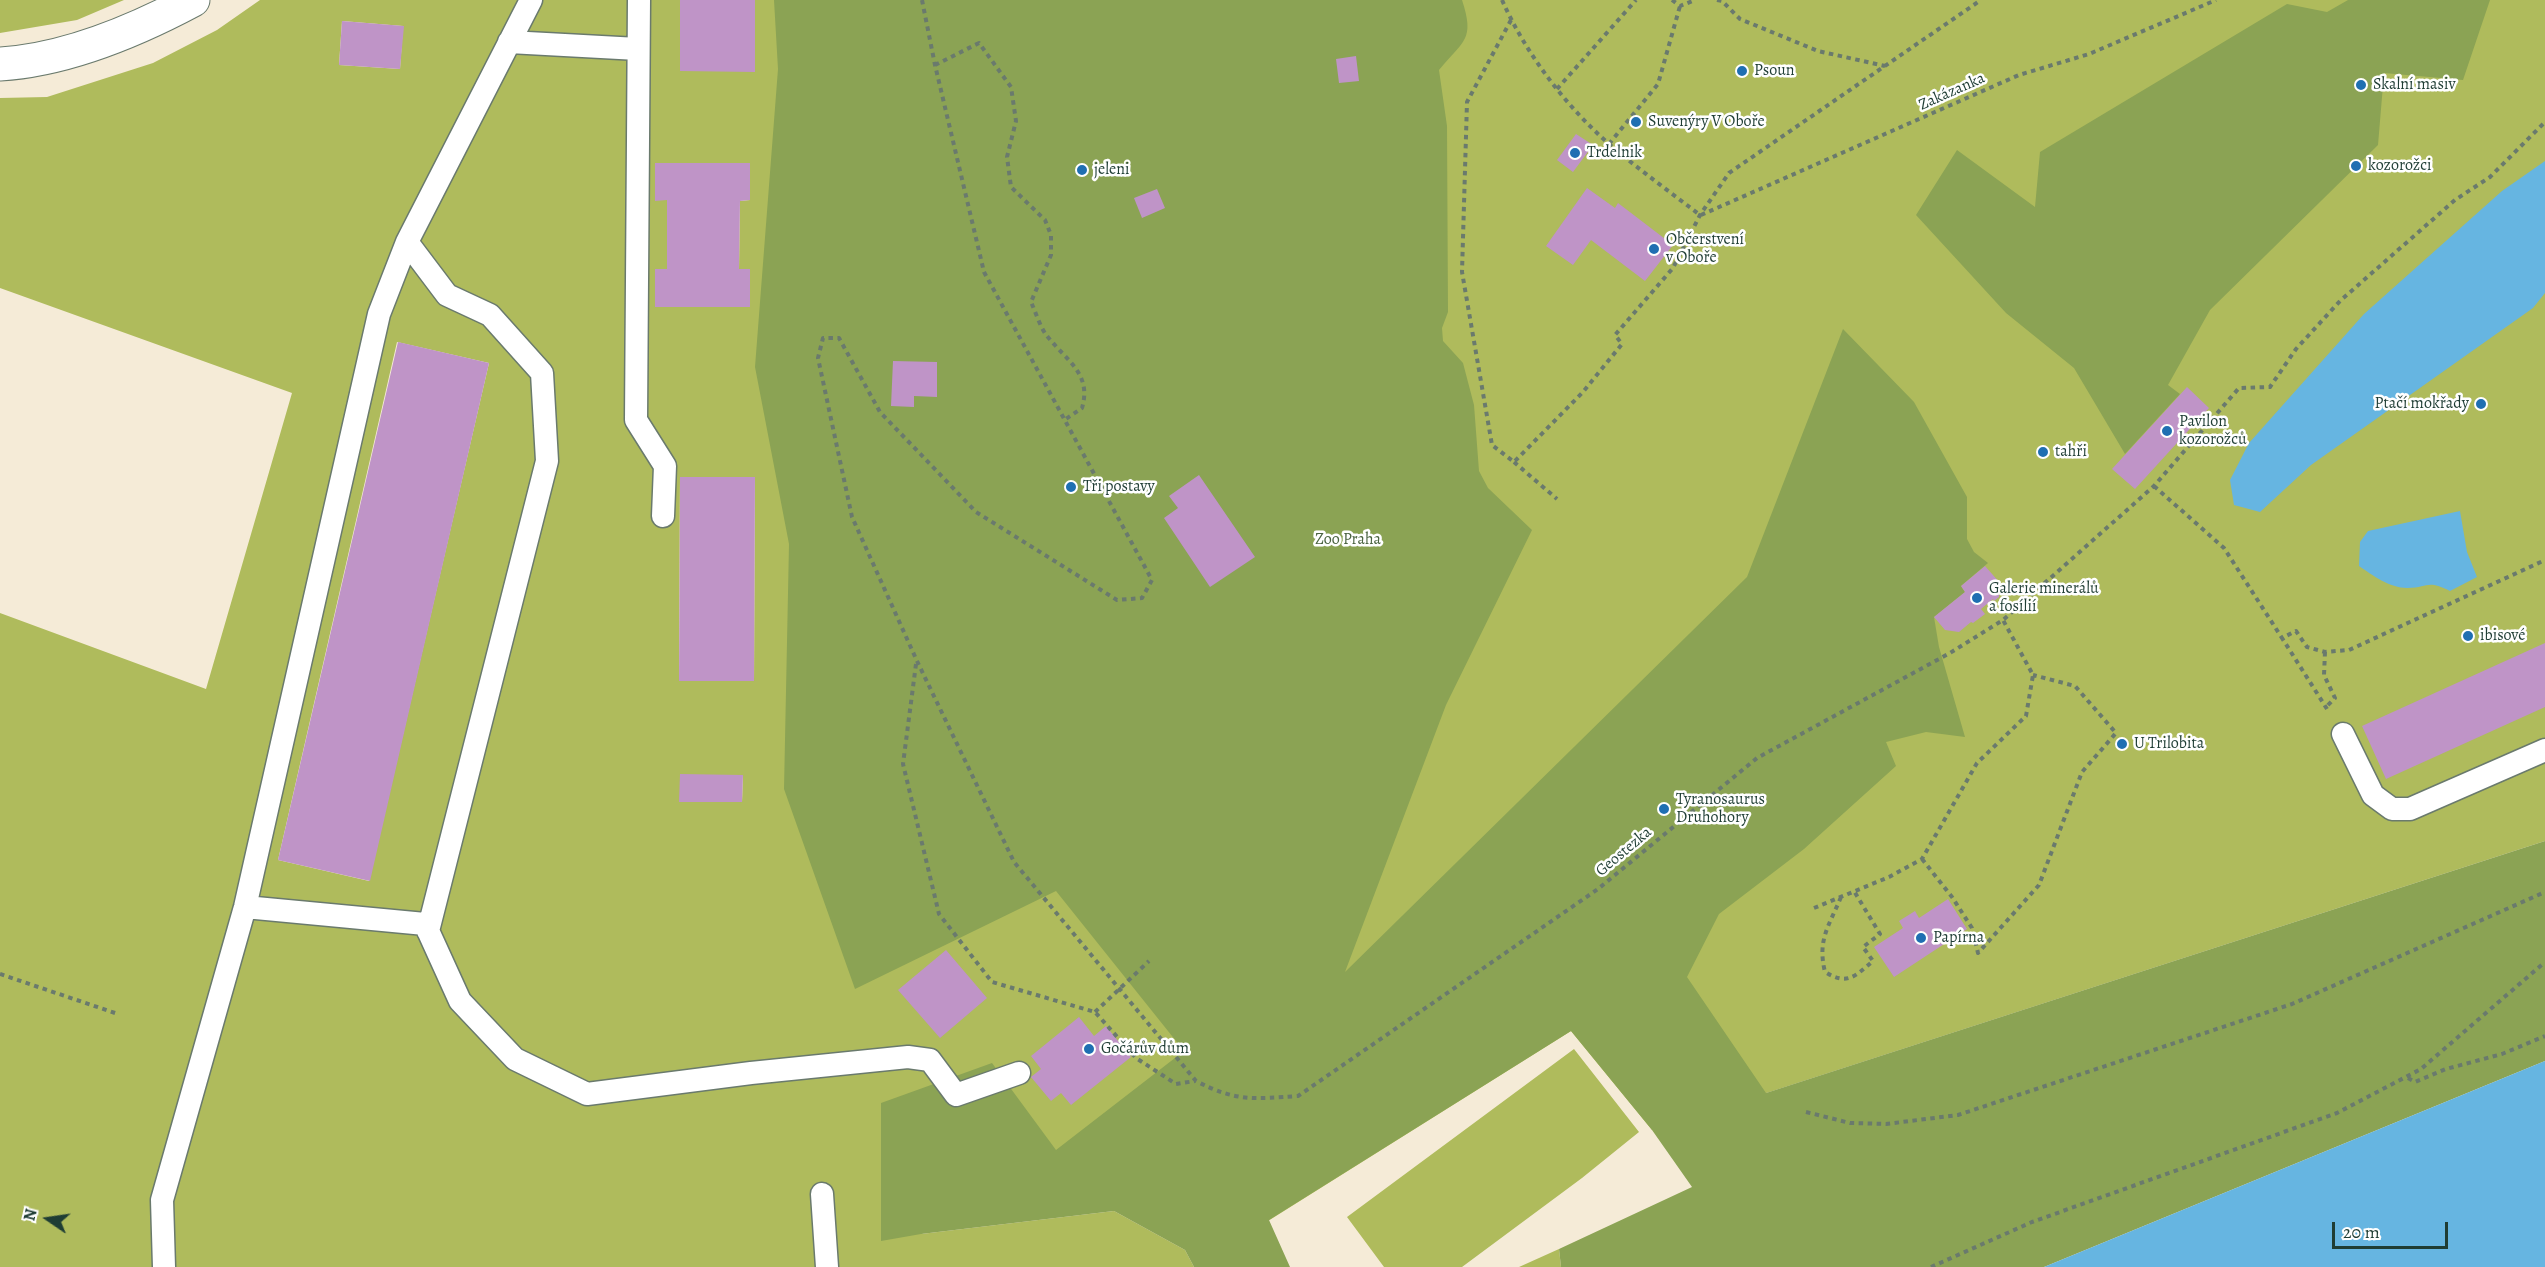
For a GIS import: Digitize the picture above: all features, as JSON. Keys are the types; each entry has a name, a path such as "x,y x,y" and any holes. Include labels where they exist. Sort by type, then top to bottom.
{"street":[{"path":"0,64 62,53 124,34 193,0"}],"lane":[{"path":"164,1267 162,1200 245,906 379,314 406,243 531,0"},
{"path":"639,0 636,420 665,466 663,516"},
{"path":"508,42 638,49"},
{"path":"406,243 447,295 490,315 542,373 548,461 428,931"},
{"path":"2343,734 2373,795 2392,809 2410,809 2545,750"},
{"path":"245,906 425,924 460,1001 515,1059 588,1094 762,1071 908,1058 930,1060 956,1095 1020,1073"},
{"path":"822,1194 827,1267"}],"path":[{"path":"922,0 984,272 1063,421 1152,580 1142,597 1117,600 976,512 880,412 839,338 823,338 818,358 852,516 916,661 1014,862 1196,1081"},
{"path":"1502,0 1511,20 1557,89 1609,144 1700,215"},
{"path":"1557,89 1636,0"},
{"path":"1672,0 1680,6"},
{"path":"1680,6 1695,0"},
{"path":"1718,0 1722,1 1740,19 1818,51 1886,66"},
{"path":"1514,462 1583,392 1622,344 1615,335 1673,268 1700,215 1729,173 1981,0"},
{"name":"Zakázanka","path":"1700,215 2019,75 2089,54 2216,0"},
{"path":"1609,144 1658,84 1680,6"},
{"path":"1511,20 1467,102 1462,272 1492,444 1557,499"},
{"path":"935,65 979,43 1011,87 1016,120 1007,157 1011,187 1045,220 1051,236 1051,255 1031,302 1045,334 1081,375 1087,392 1082,408 1063,421"},
{"name":"Geostezka","path":"1196,1081 1223,1095 1253,1099 1298,1096 1598,889 1757,758 1950,653 2003,620 2154,486 2239,388 2270,387 2296,349 2340,301 2455,200 2490,177 2545,122"},
{"path":"2154,486 2224,548 2343,734"},
{"path":"2282,638 2296,631 2307,647 2325,652 2349,650 2545,560"},
{"path":"1814,908 1889,877 1922,859 1977,763 2026,716 2033,675 2003,620"},
{"path":"2325,652 2324,675 2335,698 2326,707"},
{"path":"916,661 903,764 939,914 992,982 1095,1012 1136,1058 1176,1084 1196,1081"},
{"path":"1922,859 1952,897 1972,928 1978,953 2038,885 2082,772 2116,733 2075,686 2033,675"},
{"path":"1841,897 1821,944 1821,957 1825,972 1837,979 1851,979 1873,961 1863,947 1880,934 1854,891"},
{"path":"1806,1112 1850,1123 1886,1124 1958,1115 2292,1004 2545,892"},
{"path":"1095,1012 1149,961"},
{"path":"1931,1267 2031,1222 2337,1113 2421,1069 2545,962"},
{"path":"0,974 118,1014"},
{"path":"2407,1077 2415,1082 2446,1069 2502,1054 2545,1035"}],"green space":[{"path":"0,0 124,0 77,20 0,33"},
{"name":"Zoo Praha","path":"260,0 2545,0 2545,841 1652,1130 1571,1031 1268,1221 1216,1103 921,1234 1114,1211 1185,1250 1194,1267 0,1267 0,613 206,689 292,393 0,288 0,98 47,97 153,63 217,30","holes":["342,21 403,26 400,69 339,65","655,163 750,163 750,200 740,201 739,269 750,269 750,307 655,307 655,269 667,269 667,200 655,200","397,342 489,363 369,881 278,860","680,477 755,478 754,681 679,681","743,775 742,802 680,802"]},
{"path":"774,0 1462,0 1467,24 1465,39 1439,70 1447,126 1448,312 1442,328 1443,341 1463,363 1474,405 1479,471 1488,488 1532,530 1446,705 1345,972 1747,577 1843,329 1914,402 1967,497 1967,539 1974,552 1988,563 1961,586 1965,592 1934,617 1939,647 1965,737 1926,732 1886,742 1896,766 1804,849 1719,914 1687,977 1766,1093 2545,841 2545,1061 2044,1267 1561,1267 1559,1249 1692,1187 1652,1130 1571,1031 1269,1220 1290,1267 1194,1267 1185,1250 1114,1211 921,1234 881,1241 881,1103 992,1063 1056,1150 1184,1051 1056,891 855,989 784,789 789,544 755,367 778,69"},
{"path":"2348,0 2490,0 2463,80 2384,73 2378,145 2210,310 2168,385 2180,394 2125,454 2074,368 2006,313 1916,215 1957,150 2035,207 2040,152 2287,4 2327,12"},
{"path":"1574,1049 1639,1132 1582,1178 1462,1267 1384,1267 1347,1217"},
{"path":"1559,1249 1561,1267 1519,1267"}],"water":[{"path":"2545,161 2545,293 2533,308 2311,465 2260,512 2234,505 2230,480 2249,443 2364,314 2502,191"},
{"path":"2460,511 2467,552 2477,577 2450,591 2436,585 2407,588 2394,586 2359,566 2360,542 2368,531"},
{"path":"2545,1061 2545,1267 2044,1267"}],"building":[{"path":"680,0 755,0 755,72 680,71"},
{"path":"342,21 404,26 400,69 339,65"},
{"path":"1356,56 1359,81 1339,83 1336,59"},
{"name":"Trdelnik","path":"1576,134 1593,145 1573,172 1557,160"},
{"path":"655,163 750,163 750,200 740,201 739,269 750,269 750,307 655,307 655,269 667,269 667,200 655,201"},
{"path":"1587,188 1615,208 1618,203 1673,245 1645,281 1591,240 1573,265 1546,246"},
{"path":"1157,189 1165,208 1142,218 1134,198"},
{"path":"398,342 489,363 370,881 278,860"},
{"path":"893,361 937,362 937,397 914,396 914,407 891,406"},
{"name":"Pavilon kozorožců","path":"2187,387 2209,408 2135,489 2112,469"},
{"path":"1199,475 1255,557 1210,587 1164,518 1178,508 1169,496"},
{"path":"680,477 755,477 754,681 679,681"},
{"name":"Galerie minerálů a fosílií","path":"1985,566 2000,583 1999,597 1981,609 1985,614 1959,632 1945,630 1934,617 1965,592 1961,586"},
{"path":"2545,643 2545,707 2386,779 2362,726"},
{"path":"680,774 743,775 742,802 679,802"},
{"name":"Papírna","path":"1948,899 1967,929 1894,977 1874,947 1903,928 1899,921 1915,911 1919,918"},
{"path":"946,950 987,998 940,1038 898,990"},
{"path":"1079,1017 1094,1036 1106,1026 1131,1057 1071,1105 1061,1093 1051,1101 1031,1077 1041,1069 1031,1056"}],"place":[{"name":"Psoun","path":"1742,71"},
{"name":"Skalní masiv","path":"2361,85"},
{"name":"Suvenýry V Oboře","path":"1636,122"},
{"name":"Trdelnik","path":"1575,153"},
{"name":"kozorožci","path":"2356,166"},
{"name":"jeleni","path":"1082,170"},
{"name":"Občerstvení v Oboře","path":"1654,249"},
{"name":"Ptačí mokřady","path":"2481,404"},
{"name":"Pavilon kozorožců","path":"2167,431"},
{"name":"tahři","path":"2043,452"},
{"name":"Tři postavy","path":"1071,487"},
{"name":"Galerie minerálů a fosílií","path":"1977,598"},
{"name":"ibisové","path":"2468,636"},
{"name":"U Trilobita","path":"2122,744"},
{"name":"Tyranosaurus Druhohory","path":"1664,809"},
{"name":"Papírna","path":"1921,938"},
{"name":"Gočárův dům","path":"1089,1049"}]}
